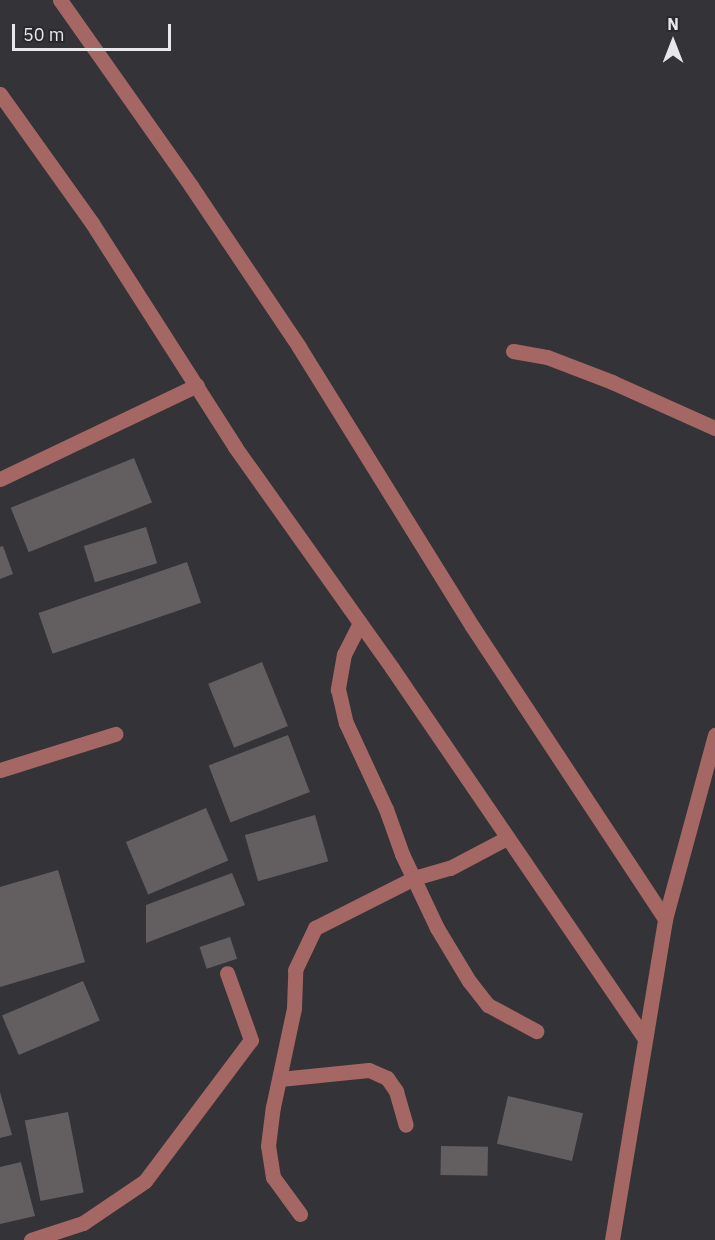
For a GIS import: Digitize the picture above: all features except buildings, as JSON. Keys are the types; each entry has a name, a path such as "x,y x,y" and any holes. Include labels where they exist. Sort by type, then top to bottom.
{"street":[{"path":"60,0 191,186 293,338 472,626 665,920"},
{"path":"0,94 92,223 235,447 360,623 644,1038"},
{"path":"513,351 547,357 612,382 715,429"},
{"path":"0,479 197,385"},
{"path":"360,623 344,654 338,689 346,723 437,928 468,981 488,1005 536,1031"},
{"path":"0,770 115,734"},
{"path":"612,1240 665,920 715,735"},
{"path":"300,1214 273,1177 268,1146 294,1008 295,970 315,928 414,878 450,868 507,838"},
{"path":"31,1240 83,1223 145,1181 251,1040 228,973"},
{"path":"280,1079 369,1070 387,1078 396,1091 406,1125"}]}
